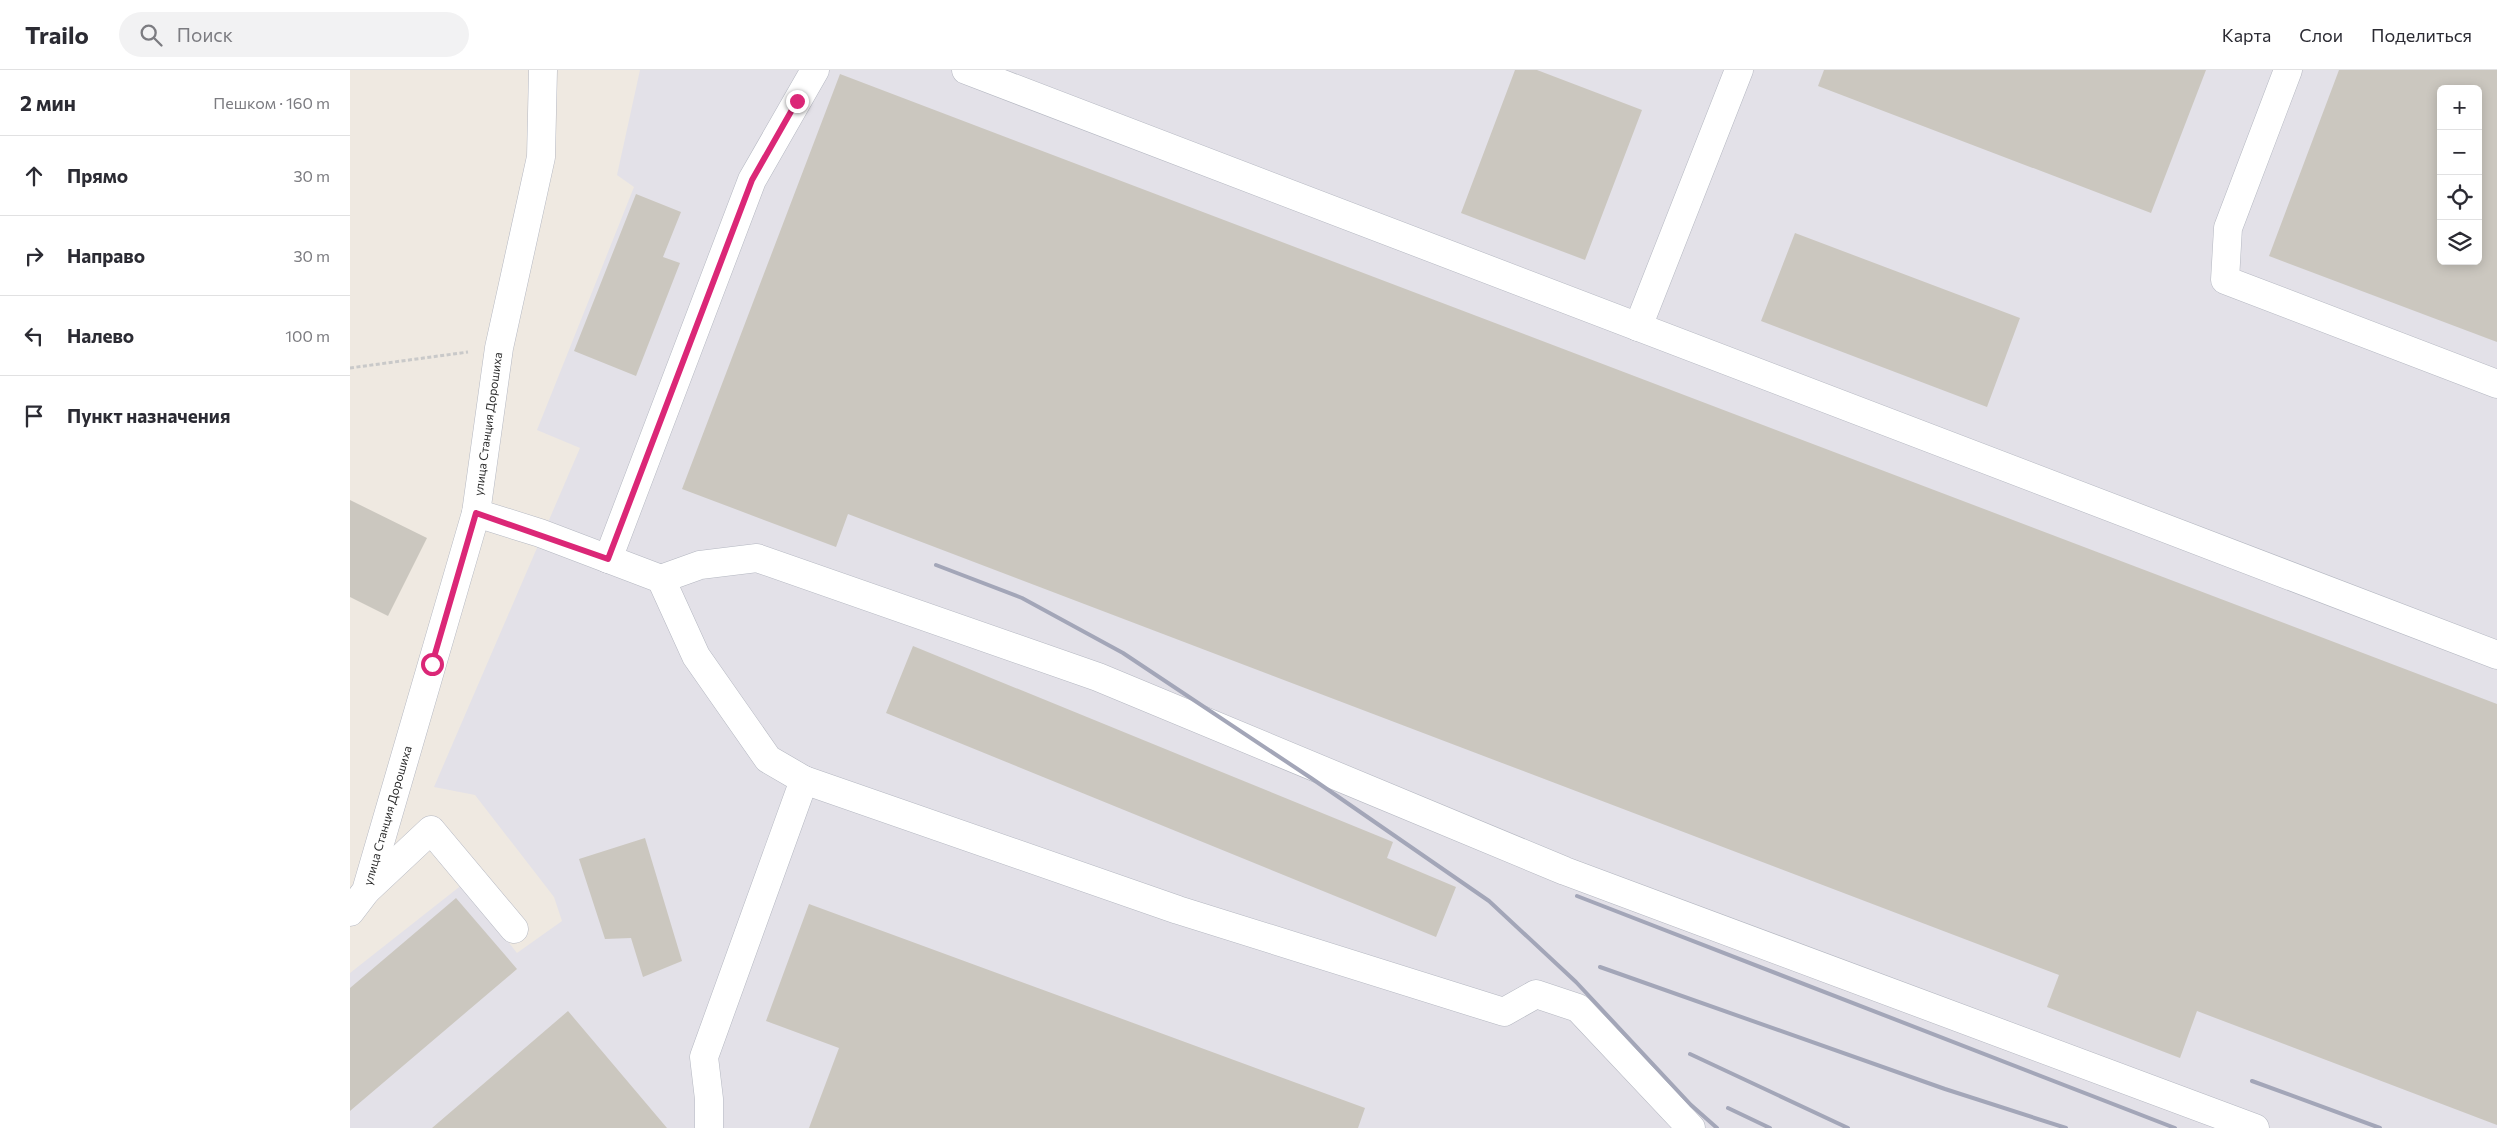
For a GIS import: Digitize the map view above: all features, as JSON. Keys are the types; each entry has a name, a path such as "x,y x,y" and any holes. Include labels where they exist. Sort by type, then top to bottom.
{"street":[{"name":"улица Станция Дорошиха","path":"358,901 476,513 499,348 541,157 543,70"},
{"path":"608,559 752,180 815,70"},
{"path":"966,70 2497,655"},
{"path":"1638,327 1739,70"},
{"path":"2288,70 2228,228 2225,280 2497,384"},
{"path":"476,513 608,559 661,580 700,565 757,558 1098,677 1565,871 2255,1128"},
{"path":"661,580 696,656 768,759 804,780 1178,910 1504,1012 1536,994 1578,1008 1691,1128"},
{"path":"708,1128 709,1099 704,1057 804,780"},
{"path":"358,901 431,830 514,929"}],"shaded area":[{"path":"640,70 2497,70 2497,1128 350,1128 350,973 463,884 517,953 562,921 554,897 475,795 434,787 580,448 537,430 634,187 617,175"}],"building":[{"path":"1515,70 1537,70 1642,110 1585,260 1461,213"},
{"path":"1824,70 2206,70 2151,213 1818,86"},
{"path":"2339,70 2497,70 2497,342 2269,256"},
{"path":"840,74 2497,704 2497,1125 2197,1011 2180,1058 2047,1007 2059,975 848,514 836,547 682,489"},
{"path":"636,194 681,212 663,257 680,263 636,376 574,351"},
{"path":"1795,233 2020,318 1987,407 1761,321"},
{"path":"350,500 427,538 388,616 350,597"},
{"path":"913,646 1393,842 1387,858 1456,887 1436,937 886,713"},
{"path":"645,838 682,961 643,977 631,938 605,939 579,859"},
{"path":"456,898 517,969 350,1111 350,988"},
{"path":"809,904 1365,1108 1358,1128 809,1128 839,1048 766,1021"},
{"path":"568,1011 667,1128 432,1128"}],"railway":[{"path":"936,565 1022,598 1123,653 1311,778 1489,901 1576,982 1691,1105 1717,1128"},
{"path":"1577,896 2175,1128"},
{"path":"1600,967 1945,1089 2066,1128"},
{"path":"1690,1054 1848,1128"},
{"path":"2252,1081 2380,1128"},
{"path":"1728,1108 1770,1128"}],"route":[{"path":"432,664 476,513 608,559 752,180 797,101"}]}
